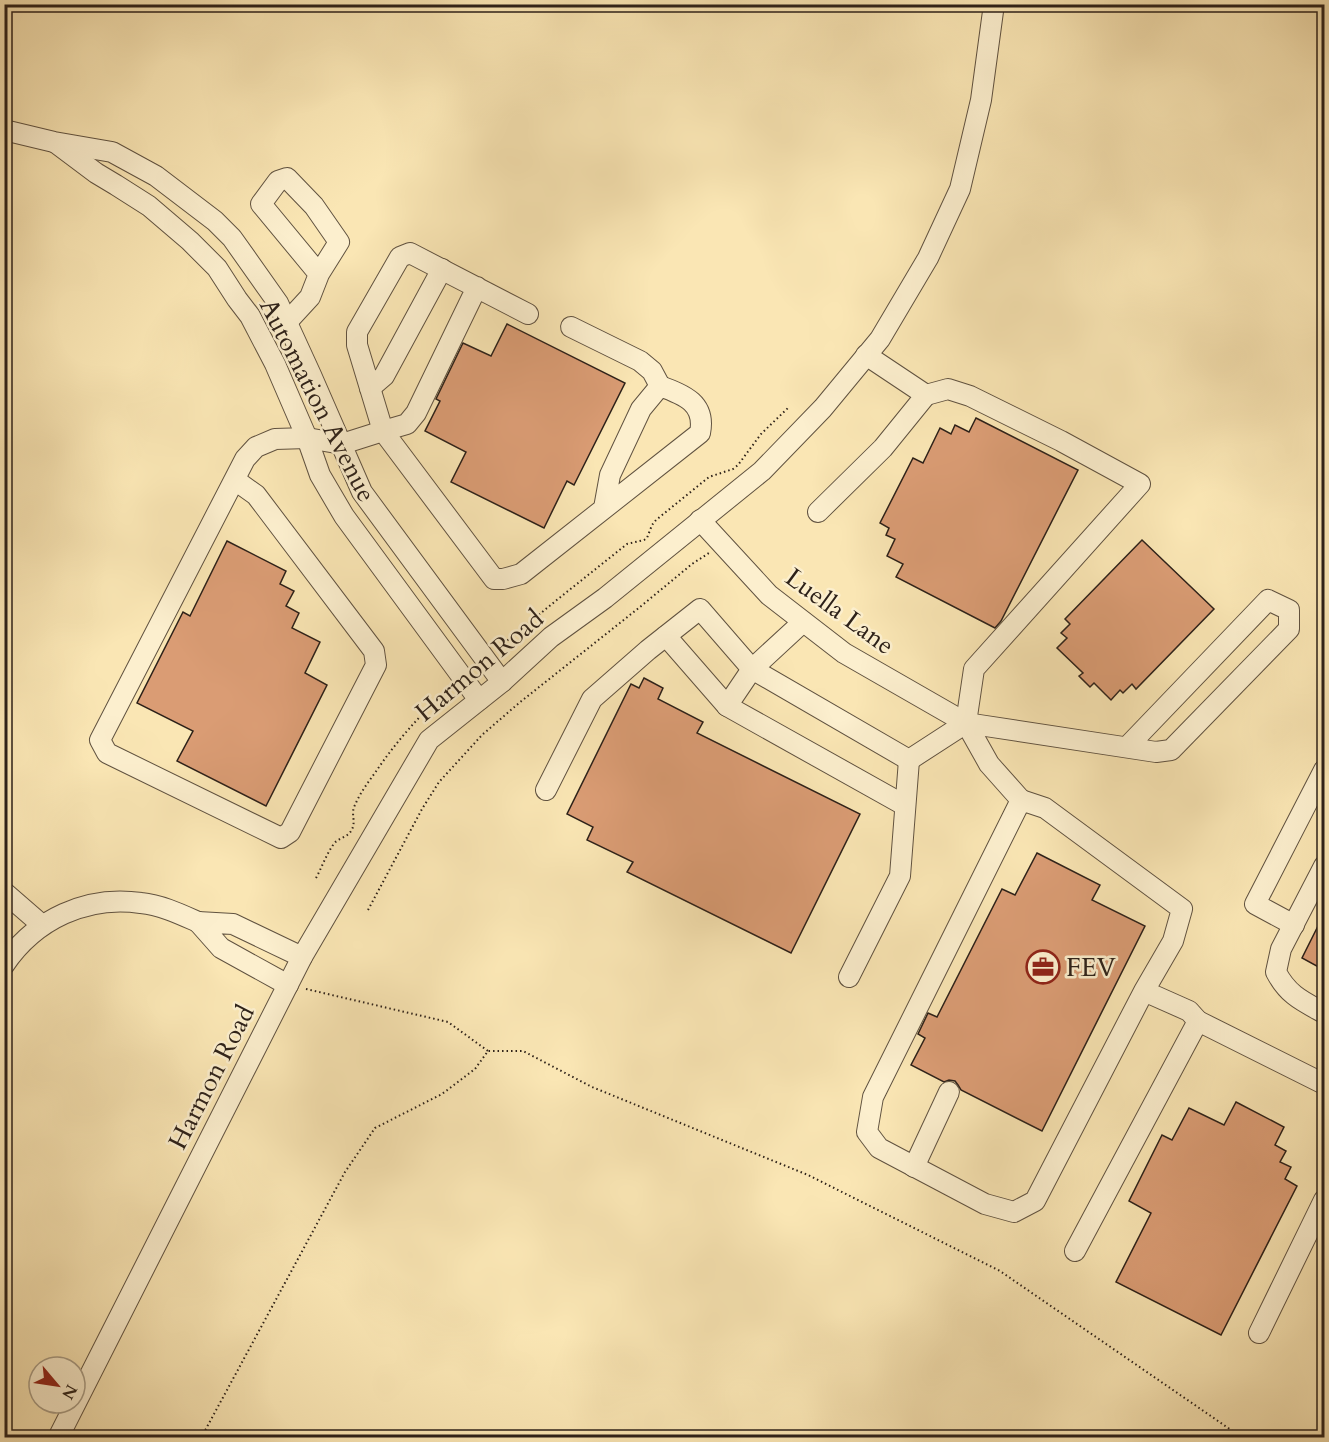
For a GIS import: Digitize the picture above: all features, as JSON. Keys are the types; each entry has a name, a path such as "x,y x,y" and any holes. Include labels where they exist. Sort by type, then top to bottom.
{"street":[{"name":"Harmon Road","path":"58,1437 302,957 429,740 502,682 551,638 762,471 823,408 880,339 928,258 960,189 981,100 994,4"},
{"path":"4,130 54,142"},
{"name":"Automation Avenue","path":"54,142 112,152 156,176 215,221 232,238 278,303 362,492 502,682"},
{"name":"Automation Avenue","path":"54,142 96,173 149,206 217,268 250,316 270,354 307,438 320,475 344,516 479,700"},
{"path":"287,322 310,297 319,274 339,242 315,206 287,178 278,181 261,204 319,274"},
{"path":"528,314 410,253 400,257 357,332 357,345 383,431 494,579 521,574 700,433 702,422 697,407 679,393 660,386 652,371 640,361 571,327"},
{"path":"370,388 384,376 442,269"},
{"path":"235,480 256,495 374,651 376,665 290,832 280,838 107,753 100,740 245,459 256,447 275,439 307,438 342,444 407,424 416,413 477,287"},
{"path":"866,355 926,395"},
{"path":"604,508 610,475 641,409 660,386"},
{"path":"818,512 883,448 926,395 948,389 970,396 1140,484 974,669 966,723 989,764 1021,800 1045,808 1182,909 1173,941 1144,991 1035,1201 1014,1212 985,1204 879,1148 867,1132 873,1096 1021,800"},
{"name":"Luella Lane","path":"700,520 769,595 844,653 966,723"},
{"path":"909,760 966,723 1156,752 1171,750 1289,629 1289,610 1268,600 1127,747"},
{"path":"546,790 592,699 700,609 752,669 909,760"},
{"path":"726,706 752,669 803,621"},
{"path":"666,636 726,706 904,805"},
{"path":"849,976 900,876 909,760"},
{"path":"1294,925 1255,904 1324,770"},
{"path":"1324,866 1281,949 1276,972 1282,983 1296,998 1324,1013"},
{"path":"4,892 42,925"},
{"path":"4,965 25,939 42,925 60,915 99,903 120,901 158,906 198,922 233,924 302,957"},
{"path":"198,922 221,948 288,985"},
{"path":"1144,991 1189,1011 1198,1021 1324,1084"},
{"path":"1075,1251 1198,1021"},
{"path":"914,1167 949,1092"},
{"path":"1259,1333 1324,1200"}],"path":[{"path":"368,909 439,782 482,735 519,702 721,543"},
{"path":"288,985 448,1022 488,1051 523,1051 592,1087 808,1175 1000,1271 1234,1432 1246,1437"},
{"path":"201,1437 345,1172 375,1128 441,1094 475,1069 488,1051"}],"building":[{"path":"507,324 625,383 574,485 567,481 544,528 451,482 466,452 425,431 440,401 436,399 463,343 491,356"},
{"path":"976,418 1078,470 1001,621 995,628 896,577 903,564 887,556 895,539 886,535 889,528 880,523 913,458 923,463 940,428 951,434 955,425 969,432"},
{"path":"1142,540 1214,609 1136,689 1132,684 1123,693 1120,690 1111,700 1094,683 1090,687 1079,676 1083,673 1057,648 1067,638 1061,633 1070,624 1065,619"},
{"path":"227,541 286,571 280,584 294,591 286,606 299,613 292,628 320,642 305,673 327,685 266,806 177,761 193,731 137,703 183,612 190,616"},
{"path":"644,678 663,688 658,699 703,722 697,733 860,814 791,953 627,872 633,862 587,840 593,827 567,814 631,684 639,688"},
{"name":"FEV","path":"1037,853 1100,885 1092,900 1145,926 1042,1131 961,1090 955,1081 944,1082 911,1065 925,1038 918,1034 928,1013 937,1017 1002,889 1015,895"},
{"path":"1324,914 1324,970 1302,958"},
{"path":"1236,1102 1284,1127 1275,1145 1286,1151 1280,1162 1291,1167 1285,1179 1297,1186 1221,1335 1116,1282 1151,1213 1129,1201 1162,1135 1172,1140 1189,1108 1224,1125"}],"place":[{"name":"FEV","path":"1043,967"}]}
